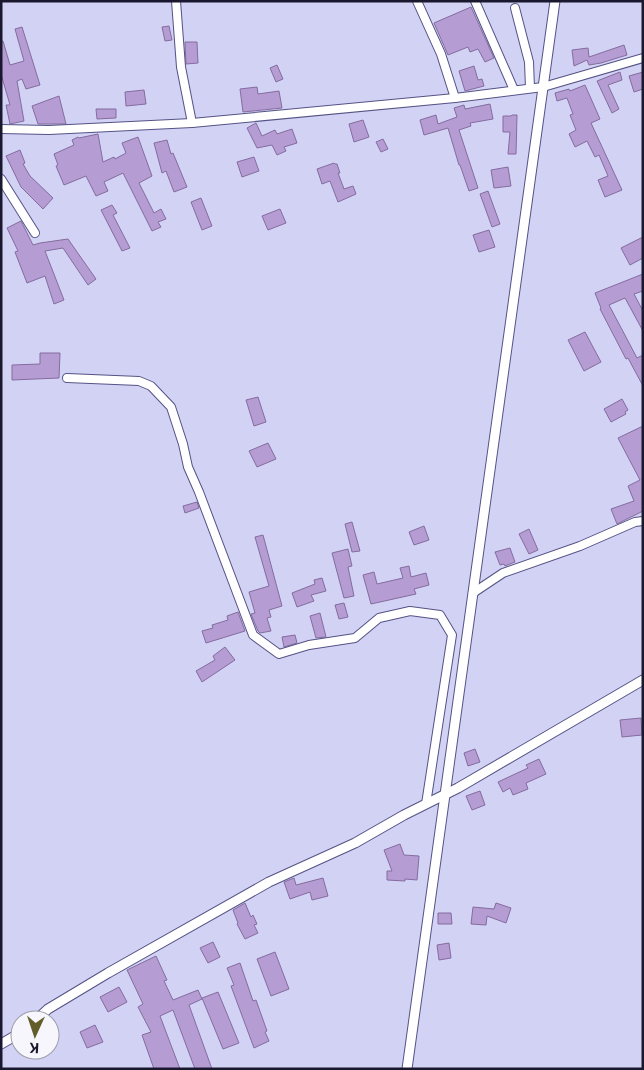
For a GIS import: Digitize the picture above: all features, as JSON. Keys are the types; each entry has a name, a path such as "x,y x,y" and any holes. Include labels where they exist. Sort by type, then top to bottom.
{"street":[{"path":"176,1 181,67 192,123"},
{"path":"417,1 441,54 455,98"},
{"path":"475,1 514,90"},
{"path":"408,1069 444,794 555,1"},
{"path":"515,8 529,62 530,88"},
{"path":"1,128 49,130 192,123 455,98 543,87 643,58"},
{"path":"1,180 35,233"},
{"path":"68,378 139,380 151,386 171,407 188,467 253,635 279,654 309,645 355,638 379,618 410,611 440,615 452,635 426,804"},
{"path":"473,593 503,573 580,546 635,522 643,521"},
{"path":"47,1010 268,882 355,843 643,680"}],"building":[{"path":"471,7 494,58 485,62 478,49 470,52 468,47 448,55 434,23"},
{"path":"169,26 172,40 165,41 162,27"},
{"path":"22,27 40,85 26,89 22,79 17,81 24,121 10,124 6,105 10,105 1,74 1,41 3,41 10,65 24,61 15,29"},
{"path":"185,42 197,42 198,63 186,64"},
{"path":"624,45 627,55 589,65 587,60 574,66 572,50 588,48 589,57"},
{"path":"277,65 283,79 276,82 270,68"},
{"path":"474,66 478,80 482,79 484,86 465,91 459,71"},
{"path":"620,72 622,80 608,85 619,109 612,113 597,81"},
{"path":"643,72 643,89 634,92 629,76"},
{"path":"585,85 600,119 591,123 622,190 605,197 598,180 608,176 599,155 595,157 587,141 575,147 569,134 576,130 570,115 573,114 567,98 557,101 555,93 569,89 570,91"},
{"path":"257,87 258,94 279,91 282,108 243,112 240,89"},
{"path":"144,90 146,104 126,106 125,92"},
{"path":"59,96 66,124 38,124 32,106"},
{"path":"490,104 493,119 470,123 471,126 459,130 478,188 469,191 448,128 424,135 420,120 436,115 438,124 457,117 454,108 464,105 465,109"},
{"path":"96,109 116,109 116,118 97,119"},
{"path":"517,115 516,154 508,154 510,132 503,132 503,116"},
{"path":"363,120 369,137 354,142 349,124"},
{"path":"256,123 262,136 275,130 277,134 292,129 297,143 284,147 286,151 277,155 272,145 257,148 247,128"},
{"path":"98,134 103,162 114,157 115,159 126,153 122,143 138,137 152,176 139,183 154,213 161,209 166,219 158,222 161,227 152,231 123,173 104,182 108,191 96,196 86,176 64,185 56,166 58,165 54,154 74,145 72,140 78,137"},
{"path":"383,139 388,149 381,152 376,142"},
{"path":"167,140 171,154 173,153 187,187 174,192 166,171 162,173 154,143"},
{"path":"20,150 25,163 23,164 30,176 53,198 43,209 21,187 6,156"},
{"path":"254,157 259,171 242,177 237,162"},
{"path":"334,163 337,164 344,189 353,186 356,194 338,202 330,181 322,184 317,169"},
{"path":"508,167 511,186 494,188 491,170"},
{"path":"488,191 500,224 492,227 480,194"},
{"path":"201,198 212,226 202,230 191,202"},
{"path":"112,205 117,213 113,215 130,248 122,251 101,210"},
{"path":"280,209 286,223 268,230 262,216"},
{"path":"21,221 33,245 68,239 96,279 88,285 63,248 45,251 64,300 54,304 45,276 27,283 15,252 18,251 7,228"},
{"path":"489,230 495,247 479,252 473,235"},
{"path":"643,237 643,258 630,265 621,248"},
{"path":"643,274 643,291 634,294 643,311 643,331 625,298 609,305 637,358 643,355 643,386 628,358 626,359 600,309 595,293"},
{"path":"585,332 601,362 584,371 568,340"},
{"path":"40,353 60,353 59,378 12,380 12,365 40,364"},
{"path":"258,397 266,422 254,426 246,400"},
{"path":"622,399 628,410 625,412 626,414 611,422 604,409"},
{"path":"643,426 643,511 617,524 611,509 634,501 628,486 640,480 618,438"},
{"path":"268,443 276,459 257,467 249,451"},
{"path":"197,502 199,508 185,513 183,506"},
{"path":"352,522 360,551 352,552 345,524"},
{"path":"424,526 429,540 414,545 409,532"},
{"path":"529,529 538,550 529,554 519,534"},
{"path":"263,535 282,606 269,610 271,617 267,618 271,631 260,633 251,614 255,613 249,592 269,586 255,537"},
{"path":"510,548 515,562 505,566 504,564 500,565 495,552"},
{"path":"348,549 352,566 348,567 354,596 344,598 332,553"},
{"path":"409,566 411,577 426,573 429,585 414,589 416,594 371,604 363,575 374,572 377,584 403,578 400,568"},
{"path":"322,578 326,591 311,595 314,601 297,607 292,593 315,584 314,580"},
{"path":"344,603 348,617 339,619 335,605"},
{"path":"238,612 245,631 206,643 202,631 213,628 212,625 228,620 227,616"},
{"path":"320,613 326,637 316,638 310,616"},
{"path":"295,635 297,643 284,647 282,637"},
{"path":"225,647 235,660 202,682 196,671 215,660 213,656"},
{"path":"641,718 642,735 622,737 620,720"},
{"path":"475,749 480,762 468,766 464,753"},
{"path":"539,759 546,774 526,783 528,789 513,795 510,788 503,792 498,782 528,768 526,765"},
{"path":"480,791 485,805 472,810 466,796"},
{"path":"400,844 404,855 419,856 417,880 387,880 387,871 392,871 384,850"},
{"path":"294,878 296,885 323,878 328,896 312,900 310,892 290,899 284,882"},
{"path":"245,903 251,917 253,915 257,924 254,925 258,933 245,939 237,924 233,910"},
{"path":"496,903 511,908 506,923 487,916 486,925 471,924 473,907 494,909"},
{"path":"438,913 451,913 452,924 438,924"},
{"path":"213,942 220,957 208,963 200,948"},
{"path":"449,943 451,958 439,960 437,945"},
{"path":"275,952 289,989 271,996 257,959"},
{"path":"156,956 167,980 164,981 173,1000 198,990 202,999 189,1005 212,1069 195,1069 173,1010 160,1016 180,1069 154,1069 142,1035 151,1032 138,1007 143,1004 127,970"},
{"path":"240,963 253,1001 256,1000 269,1041 254,1048 231,986 234,985 227,968"},
{"path":"119,987 127,1002 108,1012 100,997"},
{"path":"218,992 239,1043 223,1049 202,998"},
{"path":"95,1025 103,1042 87,1048 80,1032"}]}
